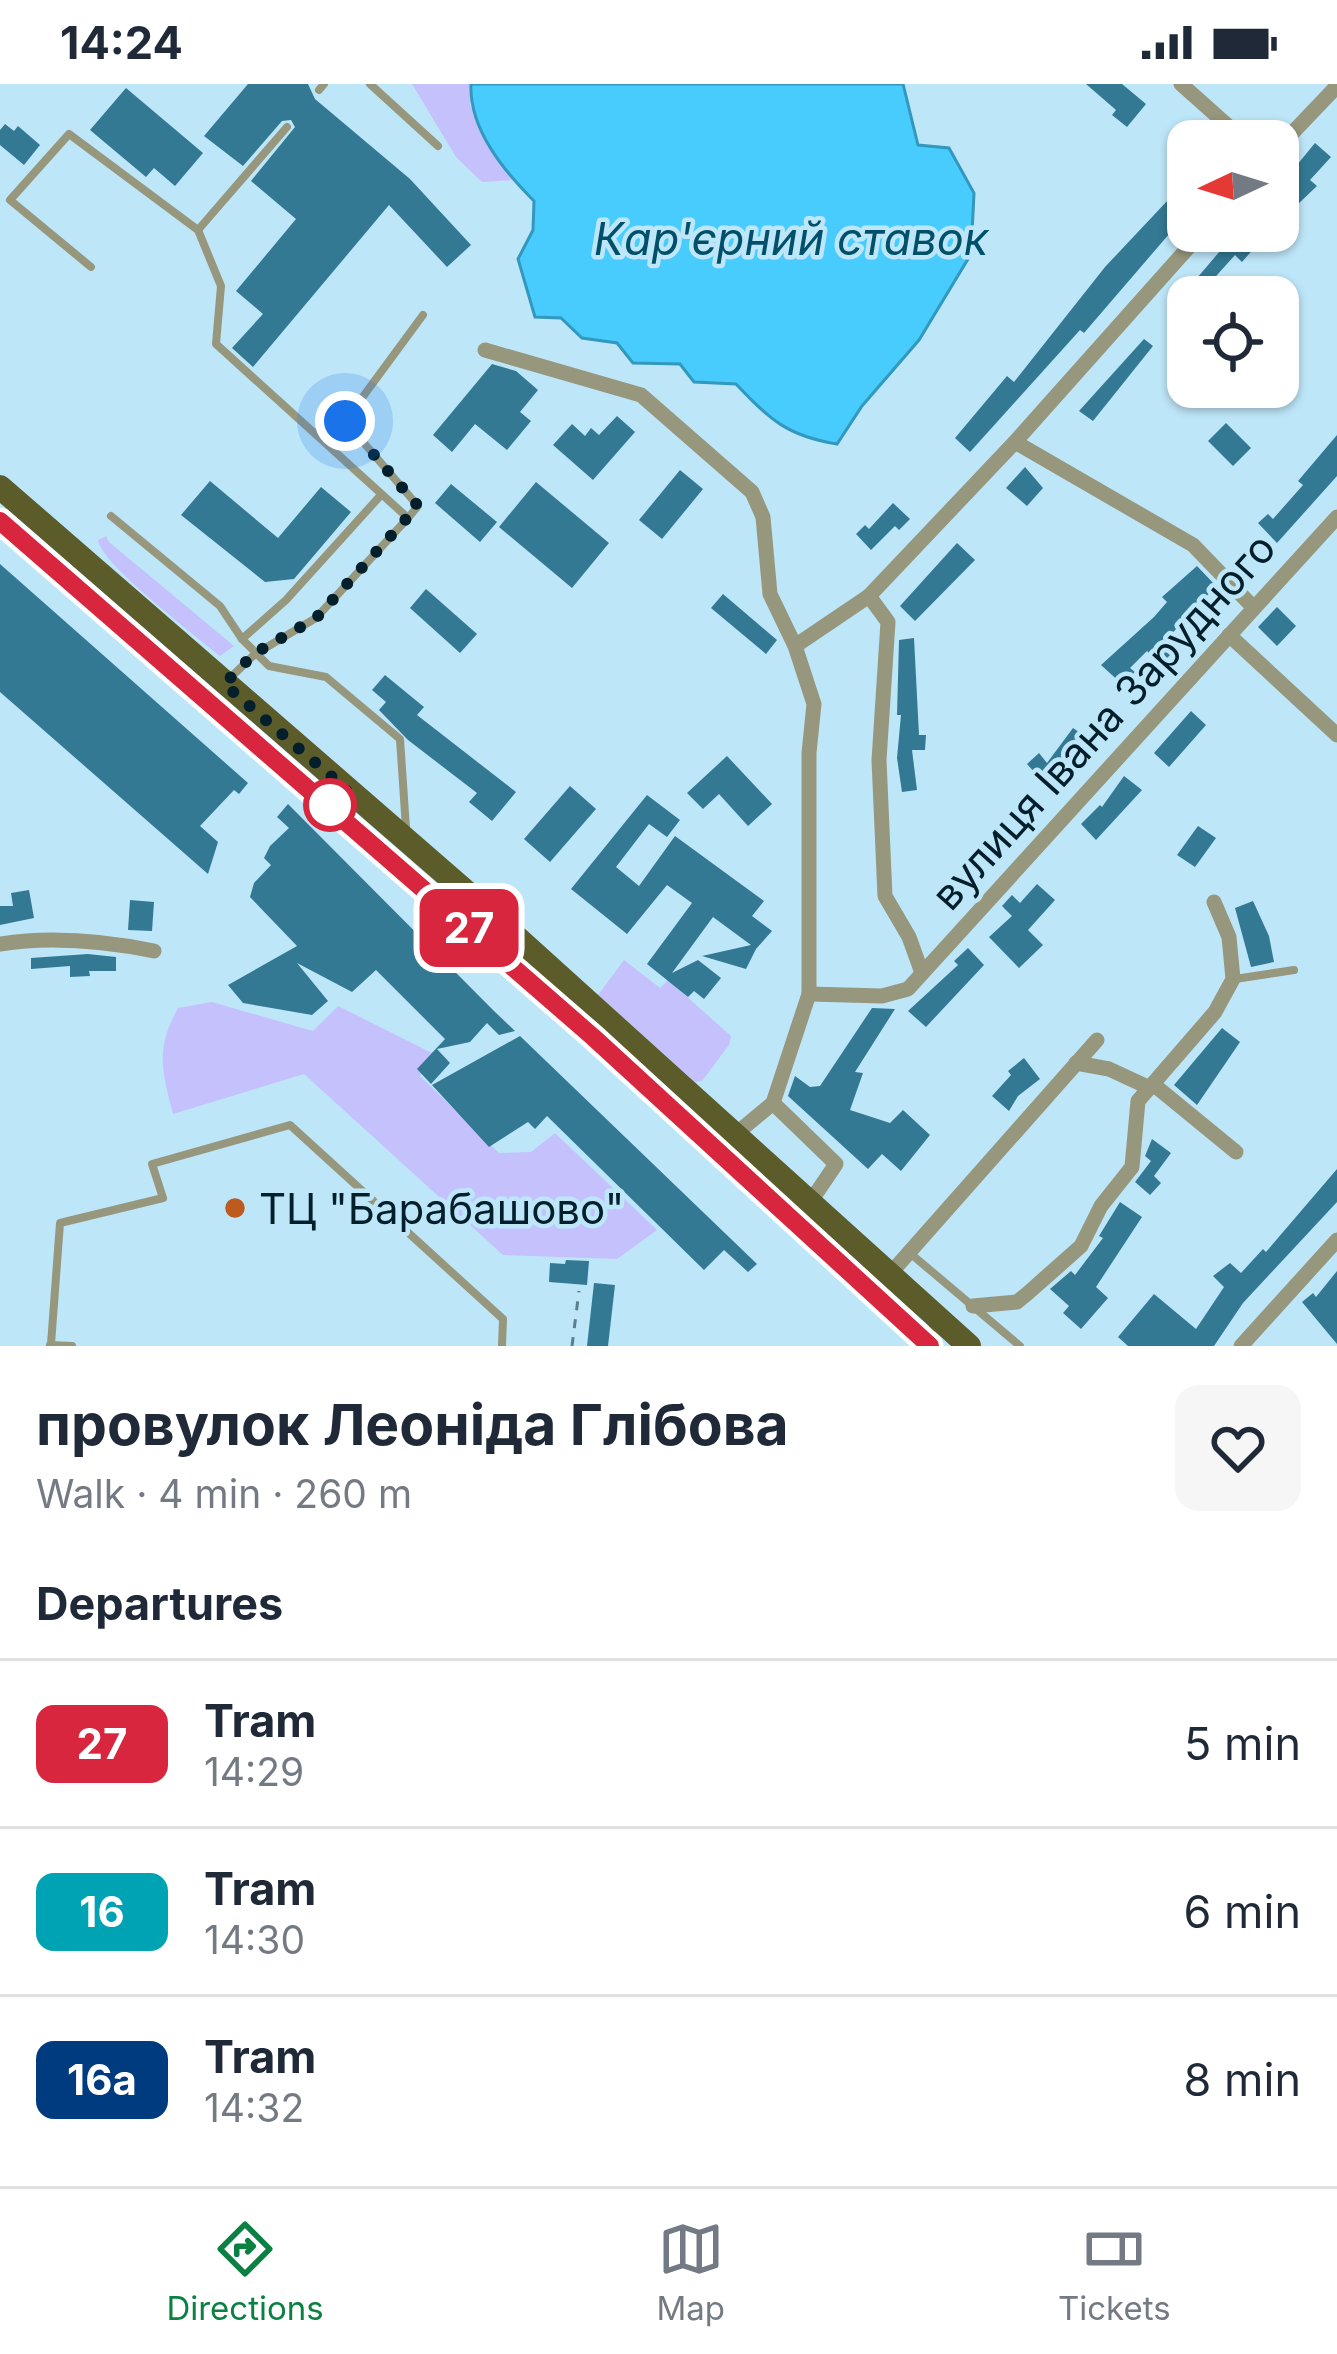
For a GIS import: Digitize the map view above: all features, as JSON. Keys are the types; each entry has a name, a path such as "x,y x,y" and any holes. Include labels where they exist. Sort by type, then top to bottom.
{"main road":[{"path":"0,487 407,841 969,1346"}],"street":[{"path":"1180,84 1222,120"},
{"path":"1299,126 1337,86"},
{"path":"795,646 868,596 1015,442 1184,252"},
{"path":"485,350 641,395 752,492 763,518 770,594 795,646 814,704 809,753 809,994 773,1103 736,1133"},
{"path":"1015,442 1192,545 1254,608"},
{"name":"вулиця Івана Зарудного","path":"922,973 1337,517"},
{"path":"809,994 893,995 922,973 909,937 885,896 879,760 888,622 868,596"},
{"path":"1229,634 1337,735"},
{"path":"973,1306 1017,1302 1081,1246 1101,1206 1132,1167 1138,1101 1215,1012 1233,979 1229,937 1214,902"},
{"path":"0,944 58,940 154,951"},
{"path":"890,1274 1096,1040"},
{"path":"1076,1063 1109,1069 1151,1086 1236,1152"},
{"path":"773,1103 836,1164 811,1201"},
{"path":"1241,1346 1337,1240"}],"lane":[{"path":"370,84 438,146"},
{"path":"198,230 287,127"},
{"path":"10,200 68,134 198,230 221,286 216,344 408,518"},
{"path":"0,191 91,267"},
{"path":"224,684 255,653 316,618 418,506 345,421 423,315"},
{"path":"242,639 286,600 381,495"},
{"path":"111,516 220,606 242,639 269,666 326,677 400,739 407,841"},
{"path":"1233,979 1294,970"},
{"path":"72,1346 50,1345 60,1223 163,1198 152,1164 290,1126 502,1319 502,1346"},
{"path":"910,1252 1020,1346"},
{"path":"918,1346 940,1319"}],"path":[{"path":"572,1346 578,1291"}],"shaded area":[{"path":"412,84 471,84 470,105 512,180 482,182 456,157"},
{"path":"106,536 234,646 220,656 151,600 103,551 98,540"},
{"path":"624,960 660,988 668,980 731,1036 702,1081 695,1082 598,995"},
{"path":"212,1002 313,1031 338,1006 438,1056 420,1076 499,1153 531,1152 555,1133 657,1230 617,1259 503,1255 304,1074 173,1114 164,1072 166,1036 178,1008"}],"water":[{"name":"Кар'єрний ставок","path":"471,84 903,84 918,145 949,148 974,193 971,254 919,340 862,406 837,444 805,436 769,416 736,384 694,382 680,364 633,363 617,343 582,338 561,318 535,317 518,259 533,230 534,201 500,163 482,133"}],"building":[{"path":"248,84 308,84 315,99 410,179 471,245 447,267 389,205 253,367 232,348 263,314 236,291 296,219 251,181 295,127 291,120 282,121 243,166 204,136"},
{"path":"1086,84 1122,84 1146,104 1127,127 1112,115 1116,110"},
{"path":"126,88 203,153 175,186 154,168 146,177 90,130"},
{"path":"5,124 14,131 18,126 40,145 24,165 0,145"},
{"path":"1315,143 1331,157 1310,180 1317,186 1299,203 1299,162"},
{"path":"1167,201 1167,236 1084,333 1080,330 970,452 955,438 1007,376 1014,382 1105,267"},
{"path":"1219,252 1251,252 1242,262 1235,255 1216,276 1199,276"},
{"path":"1144,339 1153,346 1093,421 1079,411"},
{"path":"492,364 516,371 538,390 520,412 531,421 507,450 475,424 452,452 433,435"},
{"path":"617,416 635,432 593,480 553,445 572,424 585,436 591,428 599,435"},
{"path":"1226,423 1251,448 1233,466 1208,441"},
{"path":"1337,435 1337,476 1277,543 1258,523 1268,514 1273,519"},
{"path":"1025,467 1043,488 1027,506 1006,488"},
{"path":"680,470 703,489 662,539 639,520"},
{"path":"210,481 278,538 321,487 351,512 294,579 265,582 181,515"},
{"path":"536,482 609,543 572,588 499,527"},
{"path":"451,484 497,522 480,542 435,503"},
{"path":"893,503 910,519 899,530 895,526 871,550 856,534 865,525 869,529"},
{"path":"957,543 975,560 915,621 900,606"},
{"path":"0,564 248,783 239,794 234,790 200,826 218,842 208,874 0,692"},
{"path":"1197,566 1216,586 1165,641 1174,651 1160,665 1147,651 1130,668 1135,672 1123,685 1101,665 1154,617 1167,602 1162,597"},
{"path":"426,589 477,634 460,653 410,608"},
{"path":"723,594 777,640 766,654 711,608"},
{"path":"1277,607 1296,626 1277,646 1258,627"},
{"path":"914,638 919,735 926,735 925,750 912,750 917,790 902,792 897,758 899,640"},
{"path":"385,675 424,707 417,715 516,792 492,821 469,802 477,793 408,740 379,710 386,702 372,690"},
{"path":"1191,711 1206,725 1169,767 1154,753"},
{"path":"1073,728 1086,737 1068,763 1044,783 1027,764 1039,753 1047,763"},
{"path":"727,756 772,804 748,826 719,794 703,809 687,793"},
{"path":"1124,776 1142,790 1096,840 1081,824 1102,807"},
{"path":"570,786 596,809 550,862 524,839"},
{"path":"647,795 680,820 667,837 649,824 616,867 639,886 675,836 764,901 752,916 772,931 746,969 702,956 751,945 713,917 672,973 698,960 721,978 704,999 694,991 688,997 647,964 692,903 667,885 627,934 571,889"},
{"path":"288,804 515,1031 499,1035 487,1023 470,1042 437,1049 450,1063 431,1084 417,1069 445,1039 376,970 352,992 297,963 328,1001 312,1015 243,1003 228,985 297,946 250,897 254,883 271,865 264,858 270,846 289,828 277,817"},
{"path":"1198,826 1216,838 1195,867 1177,855"},
{"path":"1037,884 1055,900 1028,930 1043,945 1019,968 989,937 1012,916 1002,906 1012,895 1020,903"},
{"path":"29,890 34,918 0,925 0,906 13,906 11,893"},
{"path":"130,900 154,902 152,931 128,930"},
{"path":"1253,901 1269,936 1274,962 1251,967 1235,908"},
{"path":"968,948 984,965 926,1027 908,1011 958,965 954,961"},
{"path":"116,957 116,971 70,977 70,966 31,969 31,958"},
{"path":"872,1008 895,1009 855,1072 863,1073 850,1110 890,1123 903,1110 930,1135 901,1171 882,1154 868,1169 788,1096 795,1076 810,1087 820,1086"},
{"path":"1222,1028 1240,1042 1197,1105 1174,1085"},
{"path":"520,1036 757,1264 748,1272 724,1250 704,1270 547,1116 535,1129 528,1122 489,1147 432,1085"},
{"path":"1024,1058 1040,1079 1018,1096 1009,1111 992,1096 1011,1075 1008,1071"},
{"path":"1152,1139 1171,1153 1154,1176 1161,1183 1150,1195 1135,1182 1151,1161 1145,1156"},
{"path":"1337,1169 1337,1202 1243,1303 1214,1346 1128,1346 1118,1337 1154,1294 1196,1329 1224,1287 1213,1276 1230,1263 1241,1273 1263,1249 1266,1252"},
{"path":"1120,1202 1142,1217 1096,1287 1108,1298 1081,1329 1063,1313 1069,1306 1050,1289 1071,1271 1075,1275 1103,1238 1099,1236"},
{"path":"566,1260 589,1261 587,1285 549,1282 550,1263 565,1264"},
{"path":"1337,1271 1337,1344 1302,1302 1313,1293 1316,1297"},
{"path":"594,1283 615,1285 608,1346 587,1346"}],"tram line":[{"path":"0,521 593,1037 930,1346"},
{"name":"27","path":"0,521 593,1037 930,1346"}],"place":[{"name":"ТЦ \"Барабашово\"","path":"235,1208"}],"route":[{"path":"330,805 347,790 224,684 255,653 316,618 418,506 345,421"}]}
